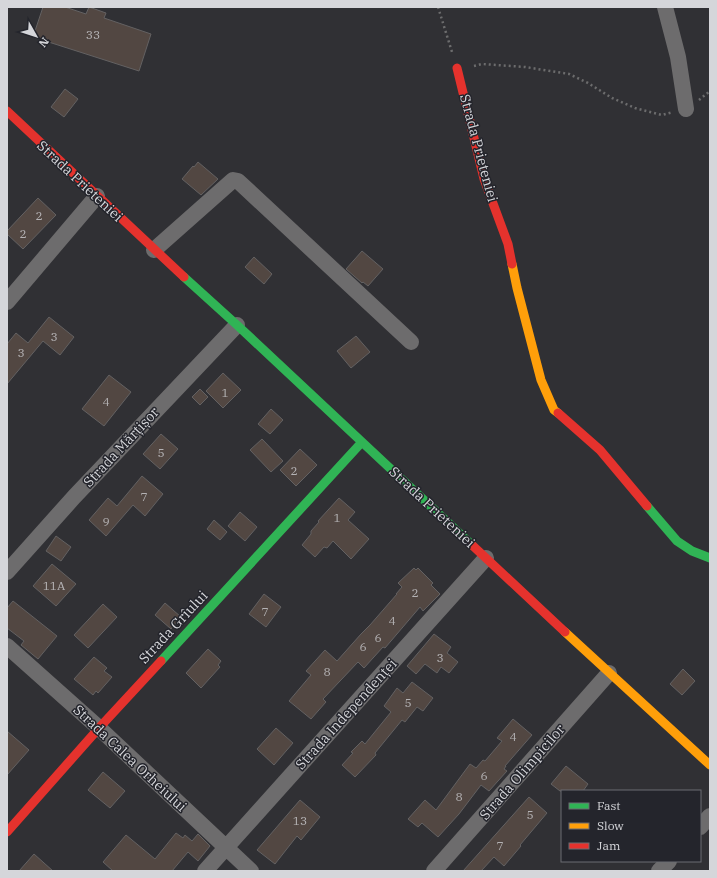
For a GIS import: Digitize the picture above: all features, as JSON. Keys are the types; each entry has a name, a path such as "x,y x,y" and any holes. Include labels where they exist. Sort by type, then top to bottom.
{"street":[{"path":"665,7 678,57 686,109"},
{"name":"Strada Prieteniei","path":"457,68 484,179 508,244 541,380 554,410 600,450 677,541 692,551 710,558"},
{"name":"Strada Prieteniei","path":"7,111 154,250 237,325 609,673 710,765"},
{"path":"154,250 233,180 238,182 411,342"},
{"path":"7,302 96,196"},
{"name":"Strada Mărțișor","path":"7,572 237,325"},
{"name":"Strada Grîului","path":"7,832 99,728 362,442"},
{"name":"Strada Independenței","path":"205,871 486,558"},
{"name":"Strada Calea Orheiului","path":"7,646 99,728 251,871"},
{"name":"Strada Olimpicilor","path":"434,871 609,673"},
{"path":"701,826 710,816"},
{"path":"659,871 668,862"}],"path":[{"path":"438,7 457,68 482,64 525,67 569,74 588,83 612,98 635,108 662,115 686,109 710,92"}],"building":[{"path":"43,7 65,7 86,14 89,7 106,13 104,18 151,34 139,71 33,37"},
{"path":"65,89 78,99 64,117 51,107"},
{"path":"198,162 218,179 201,195 182,179"},
{"path":"38,198 56,215 23,249 7,234 7,231"},
{"path":"362,251 383,269 368,286 363,282 362,283 346,269"},
{"path":"254,257 272,274 264,284 245,267"},
{"path":"49,317 74,337 60,355 43,341 7,384 7,344 16,333 28,343"},
{"path":"356,336 370,352 351,368 337,351"},
{"path":"223,373 241,390 223,408 206,391"},
{"path":"109,375 131,392 104,426 82,409"},
{"path":"200,389 208,397 200,405 192,397"},
{"path":"271,409 283,420 270,434 258,424"},
{"path":"161,434 178,449 160,469 143,454"},
{"path":"262,439 283,461 271,472 250,450"},
{"path":"300,449 317,465 296,486 280,470"},
{"path":"142,476 163,494 145,516 133,505 106,536 89,520 108,498 117,506"},
{"path":"339,498 355,512 348,520 369,539 351,559 333,541 327,548 324,547 315,557 302,545 319,522 318,521"},
{"path":"240,512 257,527 245,541 228,526"},
{"path":"214,520 227,532 220,540 207,529"},
{"path":"56,536 71,547 61,561 46,551"},
{"path":"52,564 76,584 56,606 33,586"},
{"path":"414,568 416,570 418,568 433,583 431,585 440,594 423,611 420,607 385,648 383,647 364,668 358,662 323,699 326,702 311,719 289,701 311,675 306,671 325,650 337,661 397,594 402,587 398,583"},
{"path":"264,594 281,607 266,627 249,614"},
{"path":"13,601 57,636 38,659 21,645 24,641 7,628 7,608"},
{"path":"165,603 181,617 171,629 155,615"},
{"path":"103,604 117,617 88,648 74,635"},
{"path":"434,634 451,647 447,653 458,662 449,673 441,667 437,673 425,664 416,674 407,666"},
{"path":"208,649 221,661 218,665 220,667 201,688 186,673"},
{"path":"94,657 107,668 104,671 112,677 98,693 96,691 93,695 74,679"},
{"path":"683,669 695,681 682,695 670,684"},
{"path":"412,682 433,698 423,711 417,707 405,722 402,720 375,753 376,755 355,777 342,765 353,753 351,752 362,741 365,744 391,712 384,706 397,688 403,693"},
{"path":"513,719 532,735 505,766 504,769 507,771 489,791 481,785 459,814 438,837 422,823 418,827 408,819 425,800 436,810 470,764 476,768 483,760 485,761 502,741 497,738"},
{"path":"276,728 293,743 274,765 257,749"},
{"path":"7,731 29,750 7,775"},
{"path":"566,766 588,784 584,790 560,791 551,784"},
{"path":"103,772 125,791 110,808 88,790"},
{"path":"529,797 547,813 504,866 494,857 481,871 463,871"},
{"path":"300,800 320,817 301,840 297,836 275,864 257,850"},
{"path":"176,833 183,838 185,835 192,841 198,834 210,846 198,861 188,852 172,871 113,871 103,862 126,835 155,859"},
{"path":"34,854 53,871 19,871"}],"traffic: fast":[{"path":"184,277 472,545"},
{"path":"161,661 362,442"},
{"path":"647,506 677,541 692,551 710,558"}],"traffic: slow":[{"path":"512,264 541,380 554,410 558,413"},
{"path":"565,632 710,765"}],"traffic: jam":[{"path":"457,68 484,179 508,244 512,264"},
{"path":"7,111 184,277"},
{"path":"558,413 600,450 647,506"},
{"path":"472,545 565,632"},
{"path":"7,832 99,728 161,661"}]}
